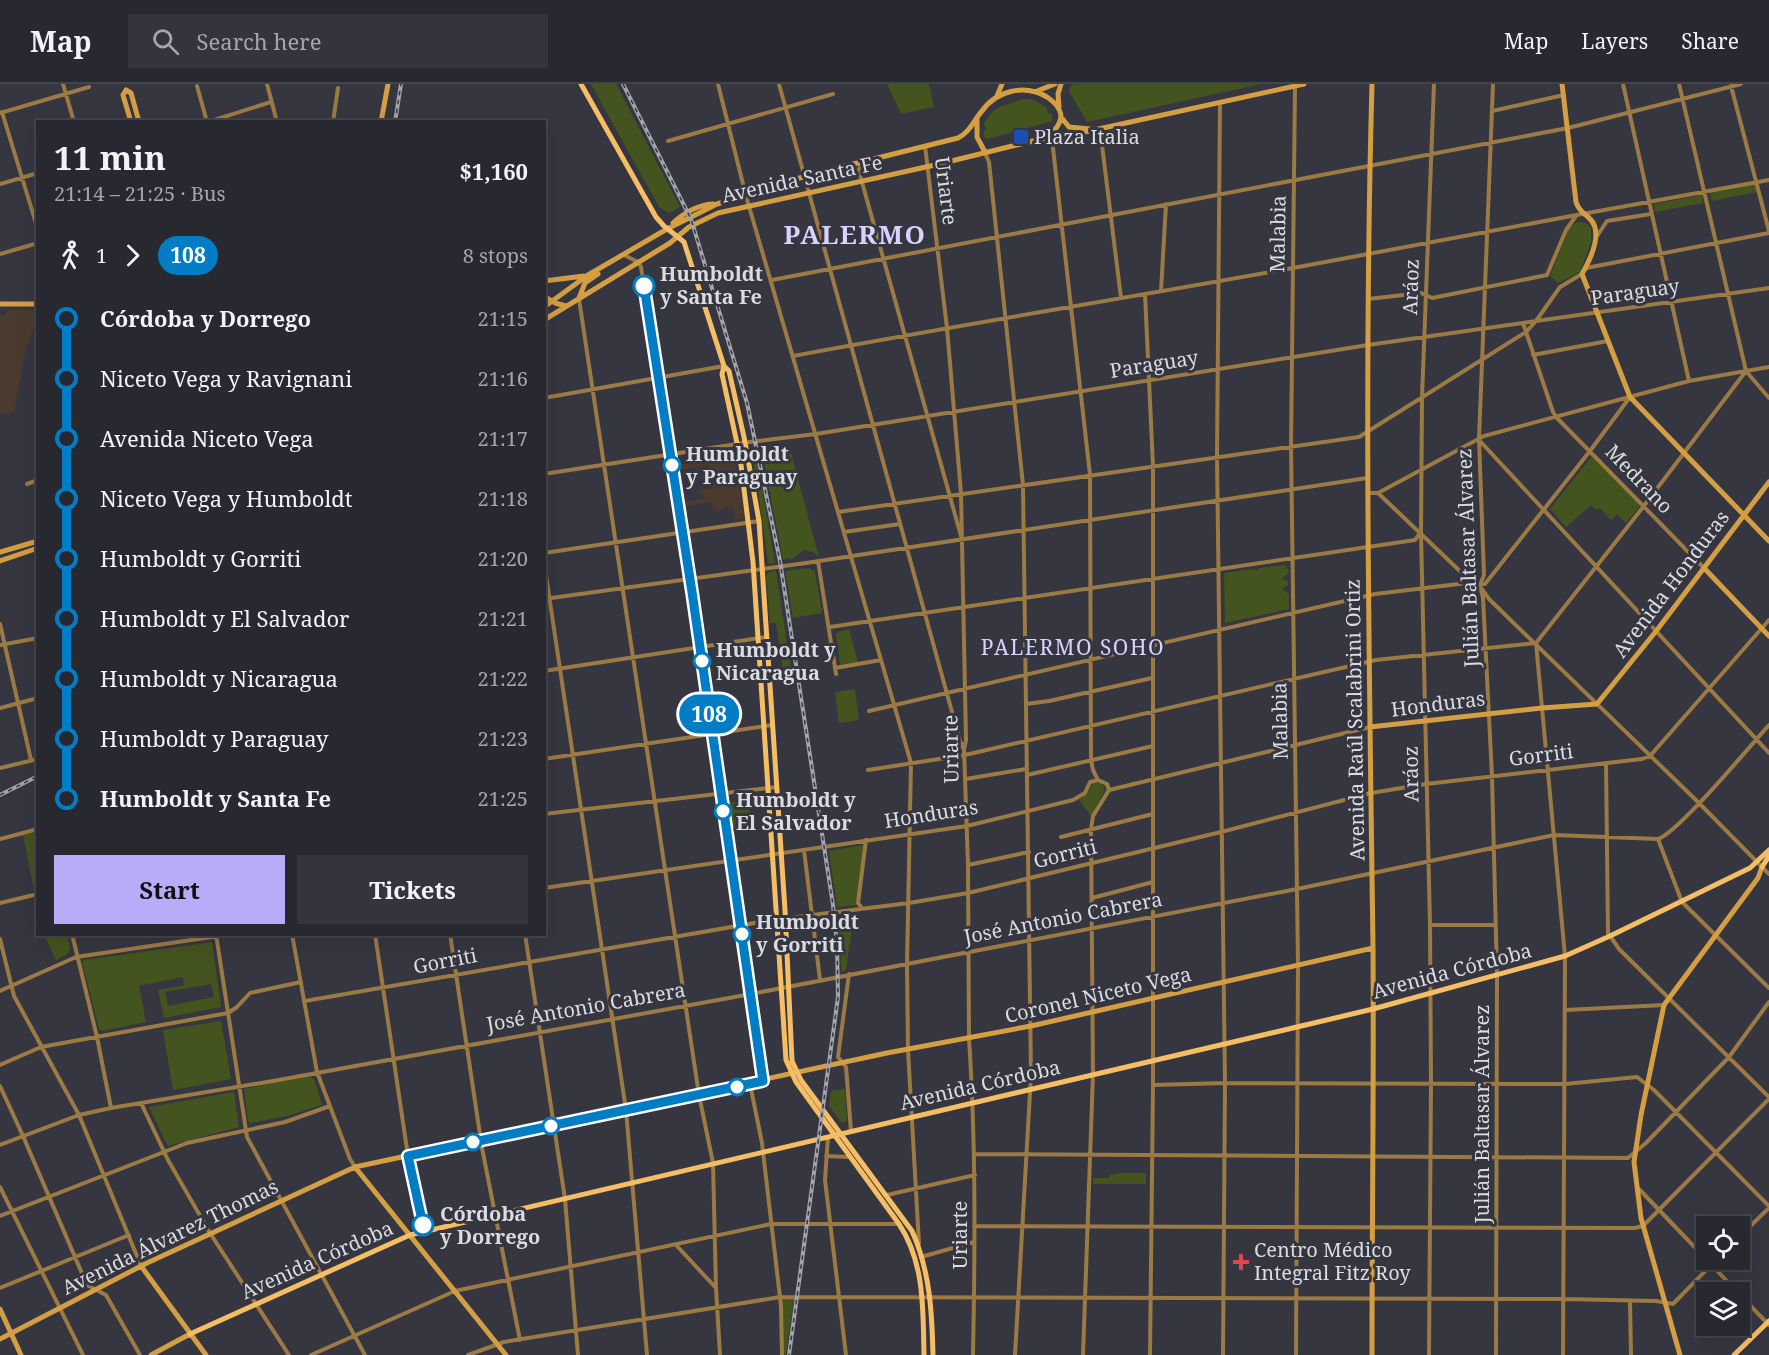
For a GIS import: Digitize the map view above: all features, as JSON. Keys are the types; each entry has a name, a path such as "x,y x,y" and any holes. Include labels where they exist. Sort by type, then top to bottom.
{"main road":[{"path":"381,120 388,84"},
{"path":"581,84 658,220 684,242 724,366 729,371 759,521 785,918 790,1048 794,1073 912,1231 931,1297 933,1355"},
{"path":"998,96 1002,84"},
{"path":"1015,84 1022,89"},
{"path":"1035,91 1055,84"},
{"path":"1061,84 1058,94 1061,117 1069,127 1092,130"},
{"name":"Avenida Santa Fe","path":"546,319 710,215 929,167 985,152 1304,84"},
{"name":"Avenida Raúl Scalabrini Ortiz","path":"1372,84 1367,432 1373,948 1372,1355"},
{"path":"1562,84 1576,202 1579,215 1592,221 1597,236 1584,271 1630,397 1769,541"},
{"path":"985,152 977,137 977,117 988,103 998,96 1022,89 1035,91 1048,98 1059,108"},
{"path":"130,120 123,95 126,90 130,93 138,120"},
{"name":"Avenida Santa Fe","path":"546,306 588,275 667,229 717,204 863,160 942,143 962,136 977,117"},
{"path":"1049,138 1057,128 1061,117"},
{"path":"579,298 585,283 608,265"},
{"path":"546,281 588,275"},
{"path":"546,298 566,306"},
{"path":"0,304 36,304"},
{"path":"724,366 722,374 737,444 750,523 785,1053 830,1136 849,1157 899,1224 914,1256 922,1297 924,1355"},
{"name":"Avenida Honduras","path":"1597,705 1769,482"},
{"path":"0,553 36,542"},
{"path":"0,561 36,549"},
{"name":"Medrano","path":"1704,568 1769,636"},
{"name":"Honduras","path":"1370,727 1542,708 1597,705"},
{"name":"Avenida Córdoba","path":"1765,869 1769,850"},
{"name":"Avenida Córdoba","path":"1765,869 1769,856"},
{"name":"Avenida Córdoba","path":"190,1334 410,1235 1373,1009 1565,956 1750,868 1765,869"},
{"path":"1680,1355 1643,1226 1634,1162 1647,1083 1664,1005 1668,997 1765,869"},
{"name":"Coronel Niceto Vega","path":"626,1110 794,1073 1031,1026 1373,948"},
{"name":"Avenida Álvarez Thomas","path":"0,1339 141,1266 355,1167 626,1110"},
{"path":"355,1167 506,1355"},
{"path":"141,1266 206,1355"},
{"path":"0,1309 21,1355"},
{"path":"1734,1355 1768,1323"},
{"path":"151,1355 190,1334"}],"street":[{"path":"63,84 73,120"},
{"path":"267,84 276,120"},
{"path":"718,84 746,196 911,763 907,964 908,1050 919,1249"},
{"path":"779,84 964,749"},
{"name":"Aráoz","path":"1429,1355 1430,926 1420,533 1422,397 1434,84"},
{"name":"Julián Baltasar Álvarez","path":"1493,84 1479,439 1484,575 1480,585 1483,598 1492,776 1497,975 1496,1355"},
{"path":"1623,84 1689,381"},
{"path":"1679,84 1746,372 1769,398"},
{"path":"1713,84 1715,91"},
{"path":"772,280 1568,128 1741,84"},
{"path":"197,86 207,120"},
{"name":"Malabia","path":"1295,86 1291,446 1298,965 1296,1355"},
{"path":"838,512 894,502 1359,437 1526,332 1560,287 1584,271 1660,253 1769,232 1731,86"},
{"path":"36,224 1,112 89,87"},
{"path":"333,120 338,88"},
{"path":"668,141 833,94"},
{"path":"1492,111 1564,95"},
{"path":"214,120 271,102"},
{"path":"1220,102 1217,457 1225,1083 1222,1355"},
{"path":"1100,128 1121,298"},
{"path":"1049,138 1063,224 1090,475 1091,760 1098,780 1107,784 1109,790 1093,816 1091,830 1093,1074 1083,1355"},
{"name":"Uriarte","path":"925,145 947,328 962,493 969,1039 975,1175 973,1355"},
{"path":"985,152 997,237 1023,485 1031,1088 1015,1355"},
{"path":"863,160 859,169 862,182 963,540"},
{"path":"0,184 36,173"},
{"path":"792,356 1293,268 1769,180"},
{"path":"1161,291 1166,204"},
{"path":"1597,236 1607,221 1651,214"},
{"path":"1368,299 1421,293 1432,298 1547,275 1566,230 1579,215"},
{"path":"0,254 36,244"},
{"path":"624,255 638,262 641,267 700,646 763,1081"},
{"name":"Paraguay","path":"546,474 670,453 816,435 1368,345 1769,288"},
{"path":"1145,294 1154,511 1152,678 1154,915 1150,1355"},
{"path":"579,298 699,1095 713,1163 720,1355"},
{"name":"Medrano","path":"1523,323 1552,412 1704,568"},
{"path":"1533,356 1608,341"},
{"path":"546,398 724,366"},
{"path":"1368,493 1378,493 1479,439 1689,381 1769,368"},
{"path":"1563,1355 1565,956 1536,643 1746,372"},
{"path":"869,711 1368,596 1467,584 1480,585 1488,582 1630,397"},
{"path":"1479,439 1769,753"},
{"path":"647,1355 626,1110 561,668 547,599 963,540 1367,478"},
{"path":"27,484 36,481"},
{"path":"1378,493 1463,574 1480,585 1490,599 1765,869"},
{"path":"546,553 759,521"},
{"path":"844,532 900,524"},
{"path":"830,627 1415,540 1420,533"},
{"path":"818,561 836,674"},
{"path":"1650,756 1769,620"},
{"path":"0,624 2,645 31,760"},
{"path":"546,670 766,637"},
{"path":"2,645 36,638"},
{"path":"868,770 965,755 1368,662 1536,643"},
{"path":"835,668 881,660"},
{"path":"1026,704 1152,678"},
{"path":"0,708 36,698"},
{"path":"1769,724 1699,803 1666,836 1658,839 1682,902 1769,988"},
{"path":"546,759 772,726"},
{"name":"Honduras","path":"1109,790 1154,781 1370,727"},
{"path":"1027,775 1153,746"},
{"name":"Gorriti","path":"305,1001 785,918 909,903 968,893 1371,793 1426,784 1636,760 1650,756"},
{"path":"0,768 36,759"},
{"path":"974,1226 1635,1228 1643,1226 1769,1098 1619,949 1610,936 1607,924 1606,763"},
{"path":"966,779 1026,769"},
{"name":"Honduras","path":"546,888 967,826 1078,798 1085,793 1090,782 1098,780"},
{"path":"546,814 777,787"},
{"path":"1061,837 1154,814"},
{"path":"0,839 36,830"},
{"name":"José Antonio Cabrera","path":"0,1145 79,1115 111,1108 751,994 1297,889 1554,835 1658,839"},
{"path":"862,908 858,903 866,840"},
{"path":"804,850 820,980"},
{"path":"968,865 1029,852"},
{"path":"1092,898 1153,882"},
{"path":"0,903 36,894"},
{"path":"1430,926 1496,925"},
{"path":"72,936 97,1037 111,1108"},
{"path":"0,991 76,957 216,936 238,1086 250,1144 364,1355"},
{"path":"292,936 317,1072 355,1167"},
{"path":"375,936 408,1156 424,1232"},
{"path":"450,936 482,1141 520,1340"},
{"path":"525,936 565,1199 578,1355"},
{"path":"0,939 10,987 79,1115 141,1266"},
{"path":"849,974 838,1057 846,1067 851,1131"},
{"path":"0,1065 41,1047 228,1013 253,991 301,982"},
{"path":"974,1154 1628,1158 1635,1154 1729,1057 1769,1002"},
{"path":"1566,1010 1664,1005"},
{"path":"1153,1085 1225,1083 1497,1085 1565,1084 1641,1078 1769,1207 1750,1226"},
{"path":"750,1084 763,1152 780,1297 782,1355"},
{"path":"0,1086 87,1285 106,1295 140,1355"},
{"path":"141,1103 164,1151 210,1233 289,1355"},
{"path":"0,1216 187,1143 285,1122 330,1106"},
{"path":"830,1136 824,1174 846,1355"},
{"path":"826,1156 849,1157"},
{"path":"886,1195 975,1175"},
{"path":"0,1187 83,1355"},
{"path":"1638,1188 1696,1248"},
{"path":"311,1355 455,1291 771,1224 899,1224"},
{"path":"0,1288 129,1235"},
{"path":"921,1257 974,1242"},
{"path":"676,1244 716,1288"},
{"path":"468,1355 497,1343 780,1297 1564,1299 1656,1300 1673,1304 1706,1270"},
{"path":"1717,1270 1728,1282"},
{"path":"1630,1301 1631,1355"},
{"path":"1750,1305 1768,1323"}],"shaded area":[{"path":"7,310 36,310 36,324 25,352 14,412 0,414 0,315 5,316"},
{"path":"701,454 703,460 734,455 744,516 742,519 735,520 732,505 717,512 709,502 683,507 682,502 705,498 698,491 713,488 709,465 677,471 677,465 697,462 697,455"}],"green space":[{"path":"591,84 616,84 680,207 669,213 659,207"},
{"path":"887,84 929,84 934,107 901,114"},
{"path":"1073,84 1261,84 1087,122 1070,93 1069,89"},
{"name":"Plaza Italia","path":"1022,99 1031,99 1047,107 1048,113 1052,114 1052,121 985,138 984,124 992,112"},
{"path":"1755,184 1757,192 1712,201 1710,193"},
{"path":"1702,195 1703,203 1655,212 1654,204"},
{"path":"1577,222 1586,223 1591,228 1591,242 1580,272 1558,283 1550,276 1569,228"},
{"path":"761,446 776,453 789,446 819,557 813,552 804,550 792,559 783,560"},
{"path":"755,447 775,563 771,564 768,562 752,450"},
{"path":"1592,456 1640,506 1626,523 1617,514 1611,520 1601,509 1595,509 1591,505 1566,527 1550,509"},
{"path":"1285,565 1289,571 1283,579 1288,581 1288,585 1283,590 1289,594 1289,609 1225,623 1225,573 1254,569 1256,571 1260,568"},
{"path":"809,568 815,572 822,613 793,618 785,571"},
{"path":"776,571 793,683 785,684 776,623 770,623 766,576 769,572"},
{"path":"849,629 858,663 842,665 836,634"},
{"path":"855,689 859,720 839,723 835,692"},
{"path":"1094,782 1101,783 1105,790 1091,816 1079,800 1087,794"},
{"path":"748,795 753,829 733,832 729,803 741,801 740,796"},
{"path":"36,832 36,889 34,890 23,835"},
{"path":"864,845 856,905 837,907 829,851"},
{"path":"854,915 846,970 842,972 838,918"},
{"path":"44,936 67,936 69,951 56,960"},
{"path":"212,942 221,1007 164,1018 158,990 184,985 183,977 139,986 146,1022 102,1031 99,1029 82,962","holes":["211,984 214,997 168,1006 165,992"]},
{"path":"221,1021 231,1079 173,1090 163,1030"},
{"path":"310,1076 314,1079 322,1105 287,1116 250,1123 248,1121 244,1089"},
{"path":"845,1089 847,1121 842,1123 829,1106 831,1091"},
{"path":"234,1092 239,1127 168,1146 149,1107"},
{"path":"1146,1173 1146,1184 1093,1184 1093,1178 1109,1178 1110,1175"},
{"path":"794,1299 786,1355 783,1355 782,1300"}],"railway":[{"path":"395,120 401,84"},
{"path":"623,84 691,219 747,403 780,561 833,905 837,944 838,997 789,1355"},
{"path":"0,795 36,777"}],"bus line":[{"name":"108","path":"423,1225 408,1156 763,1081 692,592 644,286"}],"place":[{"name":"Plaza Italia","path":"1021,137"},
{"name":"Humboldt y Santa Fe","path":"644,286"},
{"name":"Humboldt y Paraguay","path":"672,465"},
{"name":"Humboldt y Nicaragua","path":"702,661"},
{"name":"Humboldt y El Salvador","path":"723,811"},
{"name":"Humboldt y Gorriti","path":"742,934"},
{"name":"Córdoba y Dorrego","path":"423,1225"},
{"name":"Centro Médico Integral Fitz Roy","path":"1241,1262"}],"district":[{"name":"PALERMO","path":"855,235"},
{"name":"PALERMO SOHO","path":"1073,648"}]}
